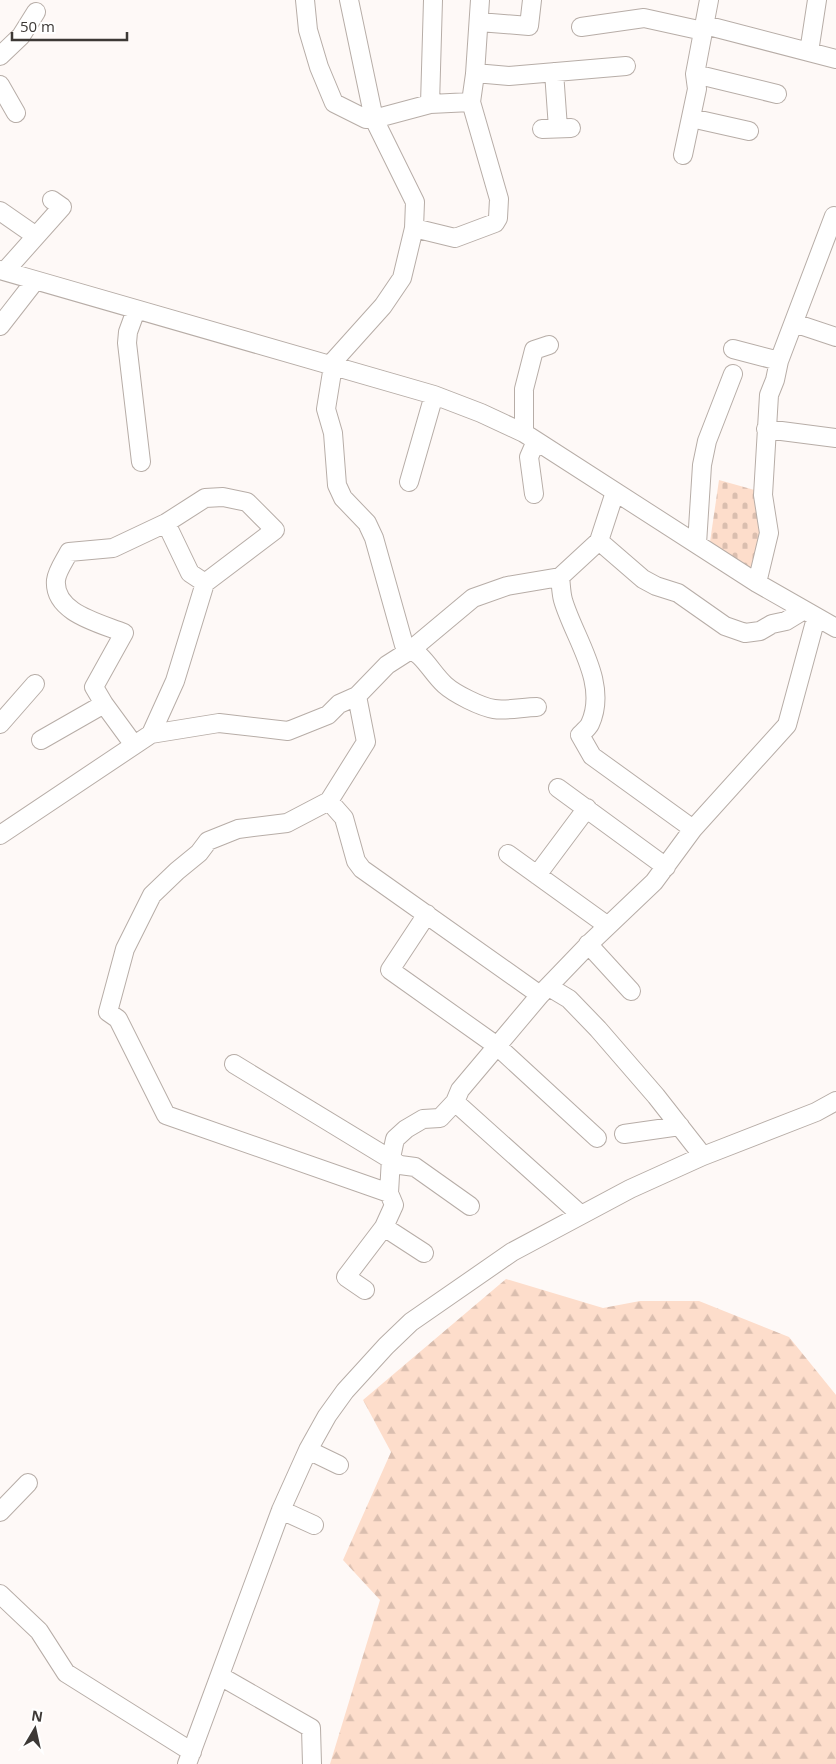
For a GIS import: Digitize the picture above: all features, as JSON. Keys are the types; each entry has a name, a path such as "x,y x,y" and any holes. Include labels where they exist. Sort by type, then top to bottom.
{"street":[{"path":"305,0 308,30 319,68 334,103 366,119 374,119 430,104 471,102"},
{"path":"330,365 383,306 402,278 414,228 415,202 374,119 349,0"},
{"path":"430,104 433,0"},
{"path":"414,228 456,238 495,223 498,218 499,199 471,102 480,0"},
{"path":"479,22 529,26 532,0"},
{"path":"683,154 698,89 695,74 709,0"},
{"path":"810,52 817,0"},
{"path":"0,56 21,36 36,12"},
{"path":"581,27 644,18 704,28 836,59"},
{"path":"475,73 509,76 626,66"},
{"path":"554,72 557,129"},
{"path":"695,74 777,94"},
{"path":"1,90 16,113"},
{"path":"691,118 749,131"},
{"path":"52,200 62,207 3,270 35,281 434,395 481,412 530,437 757,583 836,628"},
{"path":"0,211 36,236"},
{"path":"757,583 769,533 763,495 769,395 775,380 779,361 834,216 836,217"},
{"path":"0,326 35,281"},
{"path":"136,310 128,332 127,343 141,462"},
{"path":"794,323 836,336"},
{"path":"534,494 524,389 534,350 549,345"},
{"path":"733,349 779,361"},
{"path":"330,365 332,372 326,409 333,433 337,485 343,498 367,523 374,538 404,645 412,649 427,662 446,685 470,700 494,709 537,707"},
{"path":"697,544 702,465 707,441 733,374"},
{"path":"409,482 434,395"},
{"path":"766,429 836,438"},
{"path":"0,835 151,734 218,723 288,731 328,715 338,704 357,696 386,665 412,649 473,598 507,586 560,577 599,541 615,492"},
{"path":"134,745 94,687 124,633 70,610 62,602 57,590 56,578 69,552 113,548 166,523 205,498 223,496 247,502 275,530 205,582 175,681 151,734"},
{"path":"166,523 190,573 205,582"},
{"path":"599,541 643,579 678,594 725,626 744,633 760,631 772,624 810,614"},
{"path":"560,577 562,599 595,685 596,703 590,725 580,735 592,756 693,829"},
{"path":"365,1290 346,1277 384,1227 394,1205 389,1193 391,1158 395,1139 406,1129 423,1119 440,1118 455,1102 460,1090 544,991 588,944 654,882 693,829 786,725 810,614"},
{"path":"0,724 35,684"},
{"path":"357,696 366,742 329,801 287,823 238,829 208,840 199,853 152,895 125,949 108,1012 118,1019 166,1115 389,1193"},
{"path":"42,740 104,704"},
{"path":"558,788 666,867"},
{"path":"329,801 344,818 356,862 362,869 426,914 544,991 569,999 656,1096 703,1156"},
{"path":"537,875 587,808"},
{"path":"508,854 608,926"},
{"path":"426,914 390,970 498,1046 596,1138"},
{"path":"588,944 631,991"},
{"path":"234,1064 400,1165 415,1167 470,1206"},
{"path":"0,1594 40,1631 66,1673 190,1758 281,1510 308,1450 345,1391 386,1346 411,1322 512,1252 630,1189 703,1156 816,1112 836,1101"},
{"path":"455,1102 581,1215"},
{"path":"624,1134 680,1126"},
{"path":"384,1227 424,1253"},
{"path":"308,1450 339,1465"},
{"path":"0,1512 28,1483"},
{"path":"281,1510 314,1525"},
{"path":"220,1676 311,1728 312,1764"}],"green space":[{"path":"719,480 758,491 766,533 755,571 710,542"},
{"path":"506,1279 603,1308 640,1301 699,1301 789,1337 836,1395 836,1764 330,1764 380,1600 343,1560 391,1452 363,1400"}]}
